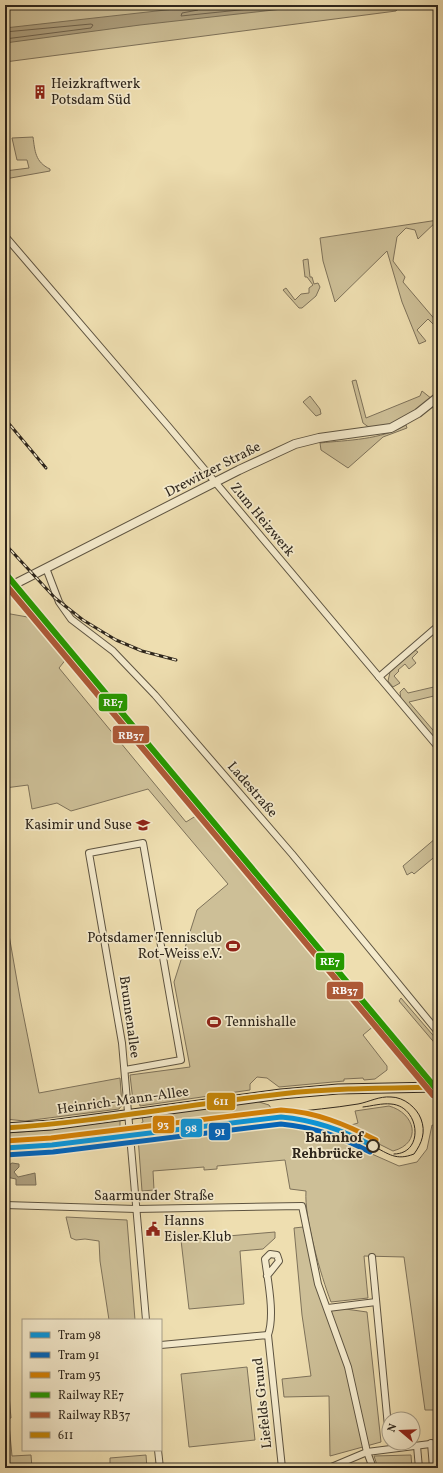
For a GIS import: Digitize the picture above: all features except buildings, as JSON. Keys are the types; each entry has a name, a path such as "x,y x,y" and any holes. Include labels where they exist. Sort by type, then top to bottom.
{"main road":[{"name":"Heinrich-Mann-Allee","path":"5,1128 51,1125 281,1094 338,1089 438,1087"}],"street":[{"name":"Zum Heizwerk","path":"5,236 438,747"},
{"name":"Drewitzer Straße","path":"5,589 272,454 305,441 391,428 418,413 438,397"},
{"name":"Ladestraße","path":"46,568 59,602 71,619 113,651 155,695 292,854 438,1032"},
{"path":"379,677 438,626"},
{"name":"Brunnenallee","path":"125,1070 181,1060 143,843 89,852 116,1004 125,1070 146,1319"},
{"name":"Saarmunder Straße","path":"5,1205 136,1209 302,1206 315,1271 328,1308"},
{"path":"372,1257 386,1411"},
{"name":"Liefelds Grund","path":"267,1276 272,1325 268,1335 282,1468"},
{"path":"373,1468 367,1452 348,1367 328,1308 376,1302"},
{"path":"162,1345 268,1335"},
{"path":"421,1445 438,1442"},
{"path":"431,1444 433,1468"},
{"path":"329,1468 367,1452 381,1448"},
{"path":"158,1451 160,1468"},
{"path":"417,1451 419,1468"}],"shaded area":[{"path":"5,5 400,5 396,11 5,62"},
{"path":"33,137 37,156 41,163 50,169 50,171 5,179 5,171 29,168 27,160 17,160 12,138"},
{"path":"438,220 418,239 415,230 406,228 397,237 393,261 405,277 403,282 437,322 437,328 428,319 417,330 426,341 419,344 402,302 387,251 335,302 323,261 320,238"},
{"path":"308,259 310,277 312,277 314,284 318,283 320,287 316,296 302,308 299,308 283,290 286,288 295,300 301,294 309,293 309,288 313,285 307,277 305,277 303,260"},
{"path":"356,380 366,418 420,396 422,391 432,399 416,412 390,426 370,428 363,423 352,381"},
{"path":"310,396 320,409 321,414 316,416 303,402"},
{"path":"406,425 407,428 383,437 348,468 321,450 320,443 353,440 386,434"},
{"path":"5,613 33,618 67,658 59,668 186,822 199,814 375,1025 363,1035 387,1066 387,1070 375,1079 344,1079 344,1081 279,1087 267,1078 257,1077 250,1084 250,1090 140,1106 139,1100 133,1101 130,1075 190,1067 174,982 197,910 228,884 148,789 71,811 57,803 32,809 28,785 5,788"},
{"path":"415,650 418,652 412,658 416,663 409,669 405,664 398,670 399,671 394,676 400,683 393,687 388,681 390,672"},
{"path":"438,686 438,695 409,702 438,736 438,743 401,700 400,692 404,688 408,693"},
{"path":"436,838 438,841 438,854 414,874 412,872 407,875 403,866"},
{"path":"5,912 39,1093 120,1078 122,1105 119,1109 25,1121 5,1119"},
{"path":"401,998 438,1041 438,1047 399,1001"},
{"path":"256,1101 269,1105 274,1113 137,1130 137,1126 143,1122 142,1117"},
{"path":"389,1106 405,1115 410,1121 412,1135 409,1142 403,1147 393,1151 349,1129 348,1126 358,1123 355,1111"},
{"path":"120,1119 120,1131 52,1139 5,1142 5,1133 48,1130"},
{"path":"295,1120 399,1166 417,1162 427,1149 432,1125 438,1127 438,1410 425,1410 404,1257 364,1256 368,1298 331,1302 318,1263 310,1231 306,1191 290,1189 285,1160 217,1166 217,1169 204,1170 204,1167 153,1171 154,1190 142,1191 138,1137"},
{"path":"66,1217 127,1220 135,1319 109,1319 100,1261 99,1241 85,1239 76,1240 71,1238"},
{"path":"303,1227 324,1306 367,1312 381,1442 330,1456 329,1396 284,1397 282,1379 311,1376 302,1315 294,1228"},
{"path":"275,1232 275,1238 263,1249 240,1251 244,1304 189,1309 181,1240"},
{"path":"247,1367 255,1440 189,1447 181,1374"},
{"path":"5,1372 7,1372 11,1418 5,1419"},
{"path":"5,1424 9,1424 12,1456 31,1455 32,1468 5,1468"},
{"path":"146,1455 147,1468 110,1468 110,1458"},
{"path":"411,1455 412,1468 378,1468 374,1456"}],"water":[{"path":"210,5 318,5 140,25 5,43 5,28"},
{"path":"12,1163 19,1164 19,1167 14,1172 18,1177 35,1173 36,1185 16,1185 16,1179 6,1177 7,1166"}],"tram line":[{"path":"285,1113 358,1104 387,1097 396,1097 413,1107 421,1119 423,1128 421,1142 414,1154 397,1157 373,1146"},
{"path":"363,1107 391,1104 401,1107 408,1113 413,1121 415,1130 414,1139 411,1146 404,1152 394,1154"},
{"name":"93","path":"5,1141 51,1138 281,1110 318,1116 353,1129 376,1140"},
{"path":"273,1117 291,1115"},
{"name":"98","path":"5,1148 52,1145 281,1117 317,1123 351,1135 373,1146"},
{"name":"91","path":"5,1155 53,1152 281,1124 316,1130 370,1152"}],"railway":[{"path":"5,419 46,468"},
{"path":"5,544 55,598 83,620 116,640 142,651 176,660"}],"rail line":[{"name":"RE7","path":"5,573 438,1091"},
{"name":"RB37","path":"5,584 433,1095"}],"transit line":[{"name":"611","path":"5,1128 74,1122 301,1092 438,1087"}],"place":[{"name":"Heizkraftwerk Potsdam Süd","path":"40,92"},
{"name":"Kasimir und Suse","path":"143,825"},
{"name":"Potsdamer Tennisclub Rot-Weiss e.V.","path":"233,946"},
{"name":"Tennishalle","path":"214,1022"},
{"name":"Bahnhof Rehbrücke","path":"373,1146"},
{"name":"Hanns Eisler Klub","path":"153,1229"}]}
